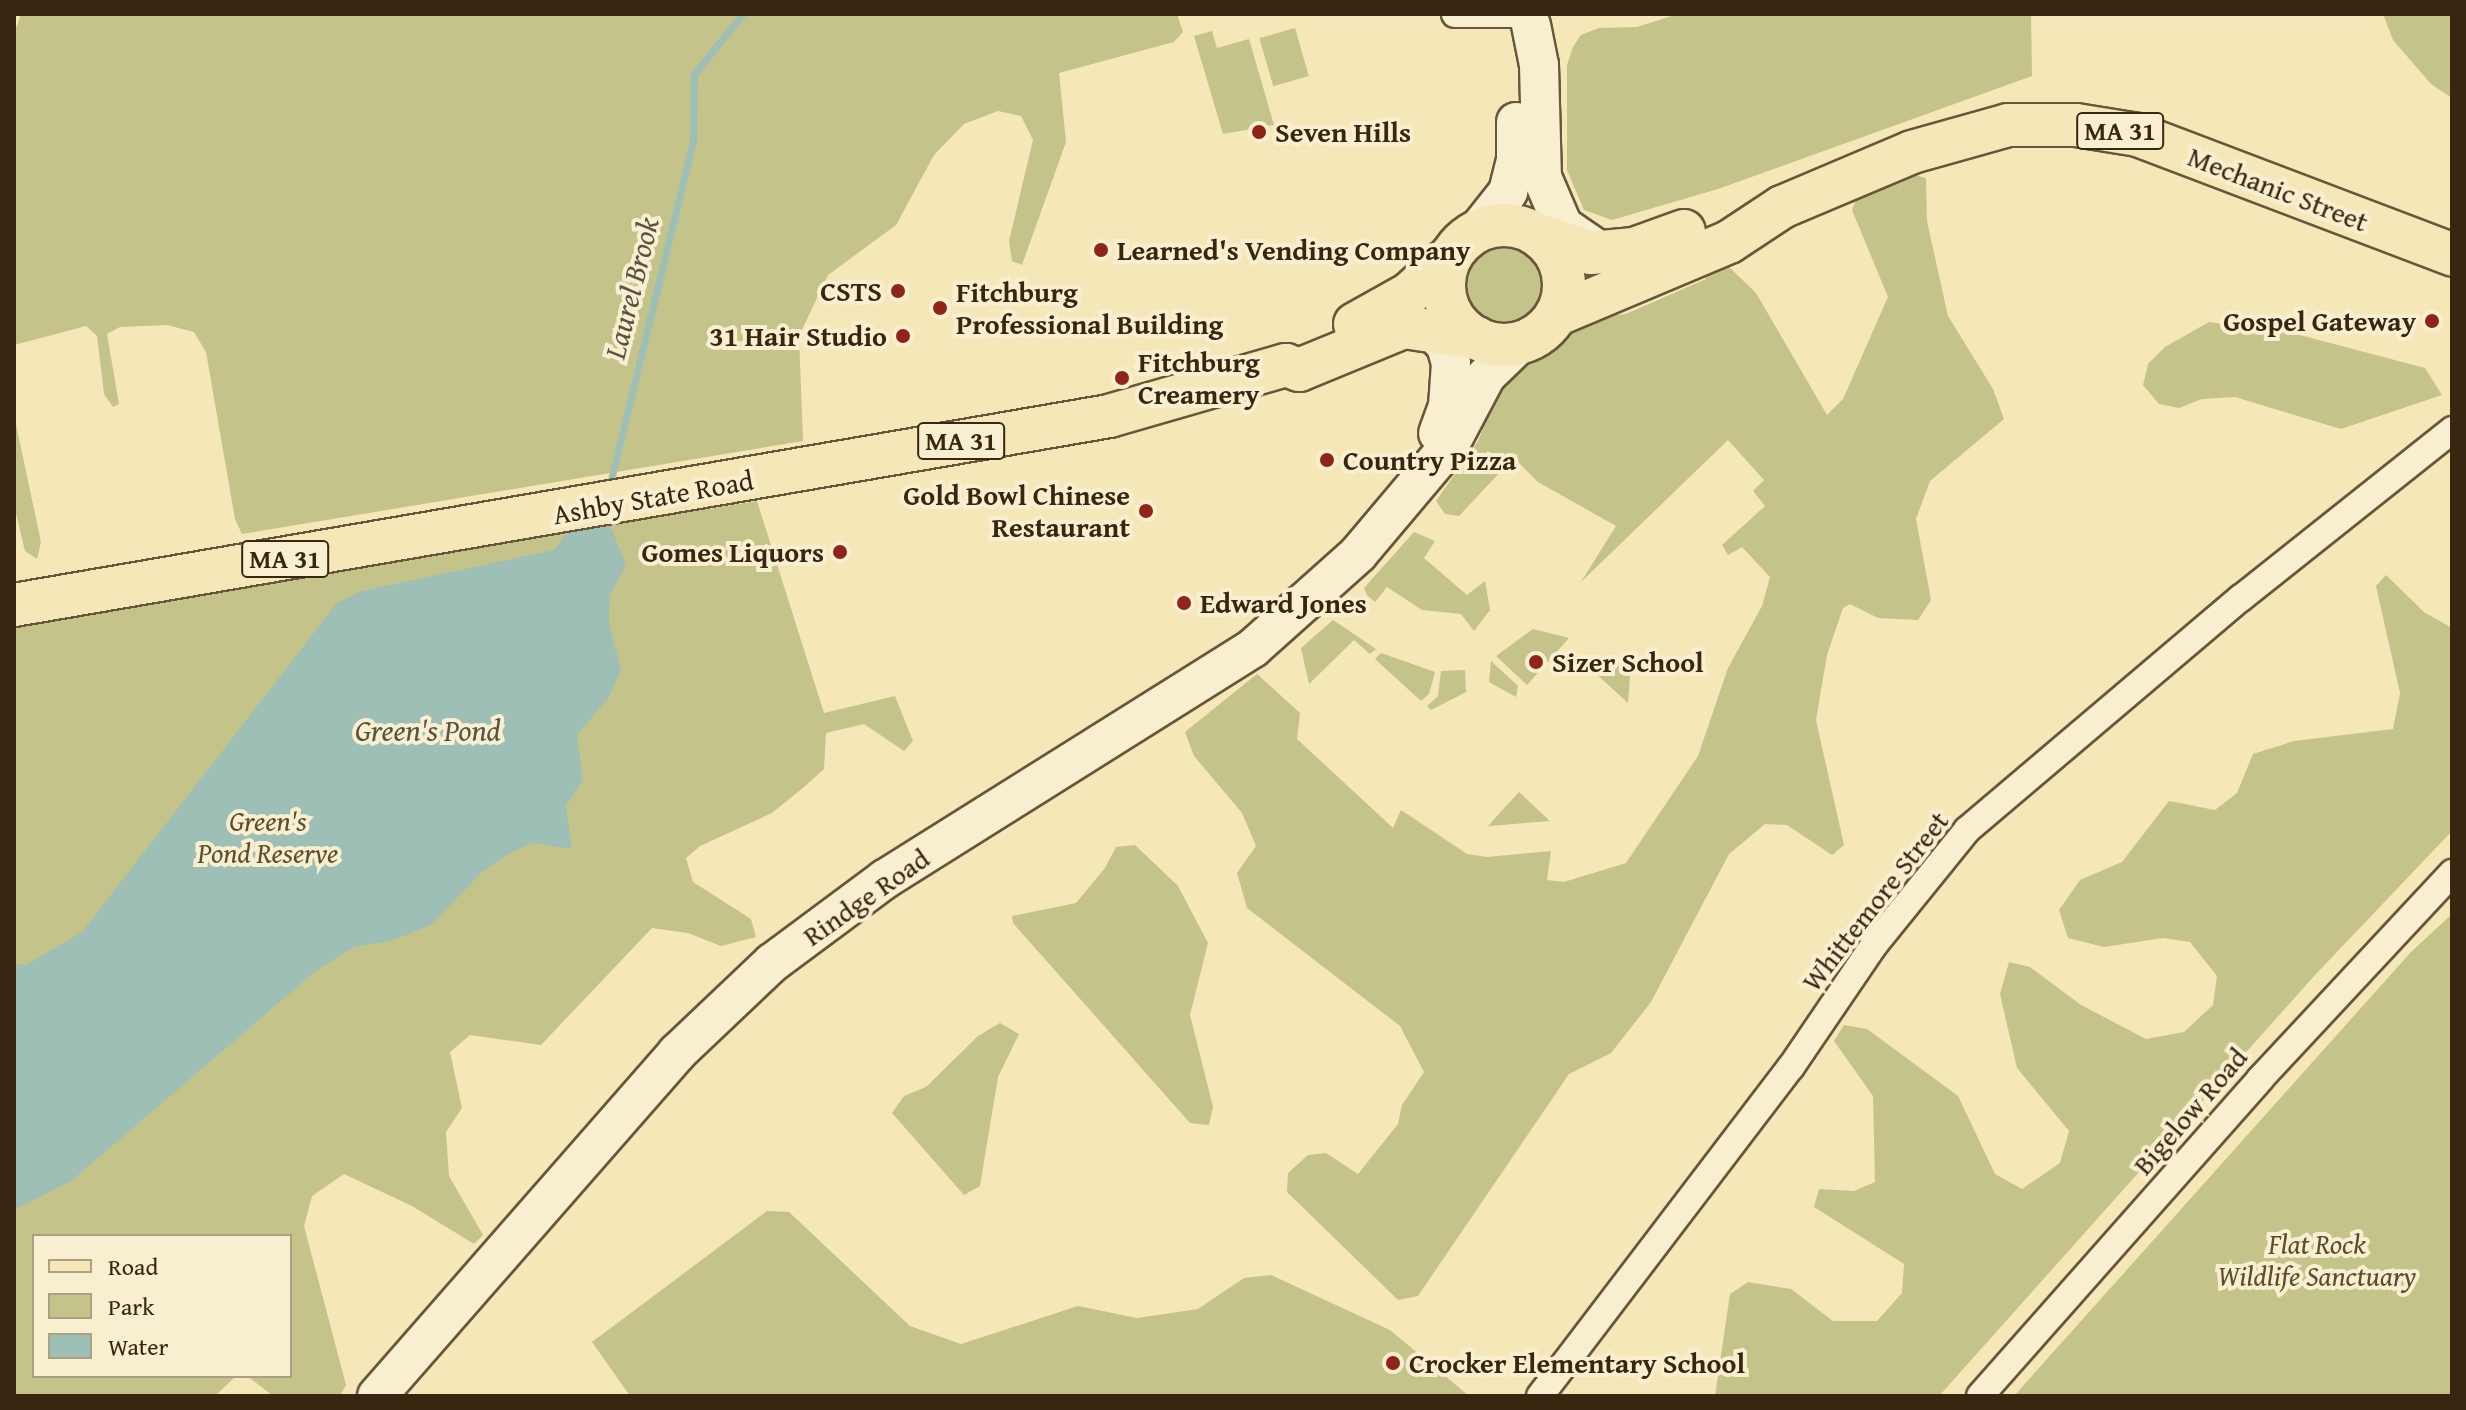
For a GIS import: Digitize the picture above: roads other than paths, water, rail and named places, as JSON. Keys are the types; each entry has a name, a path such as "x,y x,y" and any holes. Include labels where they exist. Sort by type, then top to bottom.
{"main road":[{"name":"Mechanic Street","path":"1551,249 1606,253 1782,207 1946,138 2008,125 2076,125 2138,135 2452,254"},
{"name":"Mechanic Street","path":"1556,315 1729,242 1782,207"},
{"path":"1450,337 1445,278 1465,243 1500,225 1551,249 1563,293 1556,315"},
{"name":"Ashby State Road","path":"1286,365 1290,351 1396,303 1465,243"},
{"name":"MA 31","path":"1450,337 1498,344 1521,342 1541,332 1556,315"},
{"name":"Ashby State Road","path":"14,605 632,502 1109,416 1286,365 1299,370 1404,327 1450,337"}],"street":[{"path":"1455,14 1533,17"},
{"path":"1533,17 1539,65 1542,177 1551,249"},
{"path":"1465,243 1501,203 1513,175 1518,62 1533,17"},
{"path":"1542,177 1563,226 1606,253"},
{"name":"Rindge Road","path":"1421,476 1448,406 1450,337"},
{"name":"Rindge Road","path":"377,1396 677,1053 772,963 885,879 1253,648 1350,562 1458,432 1486,376 1521,342"},
{"name":"Whittemore Street","path":"1540,1396 1791,1067 1874,945 1967,830 2241,598 2452,430"},
{"name":"Bigelow Road","path":"1980,1396 2260,1079 2452,873"}],"water":[{"name":"Green's Pond","path":"610,525 626,565 610,595 609,623 621,670 609,697 577,735 583,780 566,806 572,849 533,843 512,852 483,871 431,925 391,941 354,947 317,970 71,1181 14,1210 14,964 26,965 82,932 337,603 362,591 554,550 568,532"}],"waterway":[{"name":"Laurel Brook","path":"609,488 693,140 694,74 743,14"}],"place":[{"name":"Seven Hills","path":"1259,132"},
{"name":"Learned's Vending Company","path":"1101,250"},
{"name":"CSTS","path":"898,291"},
{"name":"Fitchburg Professional Building","path":"940,308"},
{"name":"Gospel Gateway","path":"2432,321"},
{"name":"31 Hair Studio","path":"903,336"},
{"name":"Fitchburg Creamery","path":"1122,378"},
{"name":"Country Pizza","path":"1327,460"},
{"name":"Gold Bowl Chinese Restaurant","path":"1146,511"},
{"name":"Gomes Liquors","path":"840,552"},
{"name":"Edward Jones","path":"1184,603"},
{"name":"Sizer School","path":"1536,662"},
{"name":"Crocker Elementary School","path":"1393,1363"}],"park label":[{"name":"Green's Pond Reserve","path":"268,837"},
{"name":"Flat Rock Wildlife Sanctuary","path":"2317,1260"}]}
